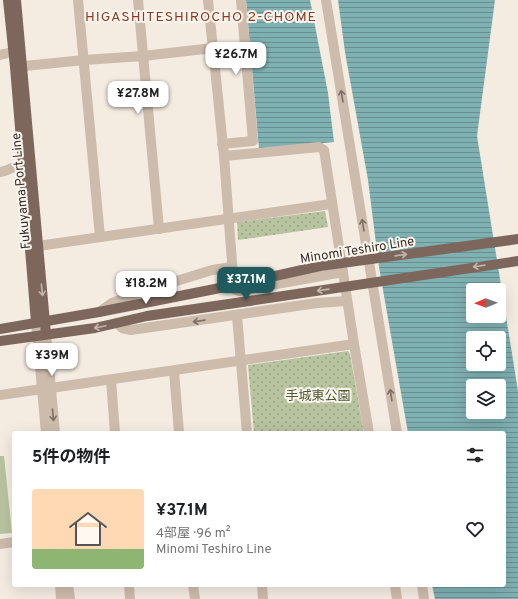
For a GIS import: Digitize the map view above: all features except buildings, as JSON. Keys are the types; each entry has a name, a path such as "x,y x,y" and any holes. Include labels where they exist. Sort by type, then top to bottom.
{"main road":[{"name":"Fukuyama Port Line","path":"8,0 13,52 18,67 40,321"},
{"name":"Fukuyama Port Line","path":"16,0 23,165 34,246"},
{"name":"Minomi Teshiro Line","path":"40,321 99,312 225,287 320,266 518,239"},
{"path":"0,341 95,328 147,316 518,261"},
{"path":"0,329 40,321"}],"street":[{"path":"78,0 100,237"},
{"path":"138,0 159,229"},
{"path":"208,0 224,156 234,289 239,291 343,272"},
{"path":"222,144 253,141 241,0"},
{"path":"326,0 397,431"},
{"path":"18,67 84,60 144,56 213,48"},
{"path":"0,55 13,52"},
{"path":"224,156 319,147 324,150 369,431"},
{"path":"0,172 6,171 17,165 23,165"},
{"path":"34,246 332,204"},
{"path":"99,312 112,303 141,292 212,270 232,268"},
{"path":"117,323 122,328 131,330 237,316 317,303 347,301"},
{"path":"237,316 247,431"},
{"path":"40,321 47,389 55,431"},
{"path":"0,395 354,344"},
{"path":"174,371 179,431"},
{"path":"111,380 115,431"},
{"path":"46,431 47,389"},
{"path":"0,544 12,542"},
{"path":"60,587 62,599"},
{"path":"68,587 70,599"},
{"path":"129,587 130,599"},
{"path":"194,587 195,599"},
{"path":"262,587 263,599"},
{"path":"395,587 397,599"},
{"path":"422,587 424,599"}],"green space":[{"path":"325,211 328,227 238,240 237,222"},
{"name":"手城東公園","path":"348,351 350,354 364,431 254,431 248,365"},
{"path":"0,456 4,456 12,533 0,534"}],"water":[{"path":"246,0 310,0 328,93 334,142 259,149"},
{"path":"338,0 495,0 477,136 501,283 466,283 466,323 506,323 506,316 518,391 518,599 435,599 432,587 506,587 506,431 408,431 379,267 368,180 345,52"}],"district":[{"name":"HIGASHITESHIROCHO 2-CHOME","path":"201,16"}]}
